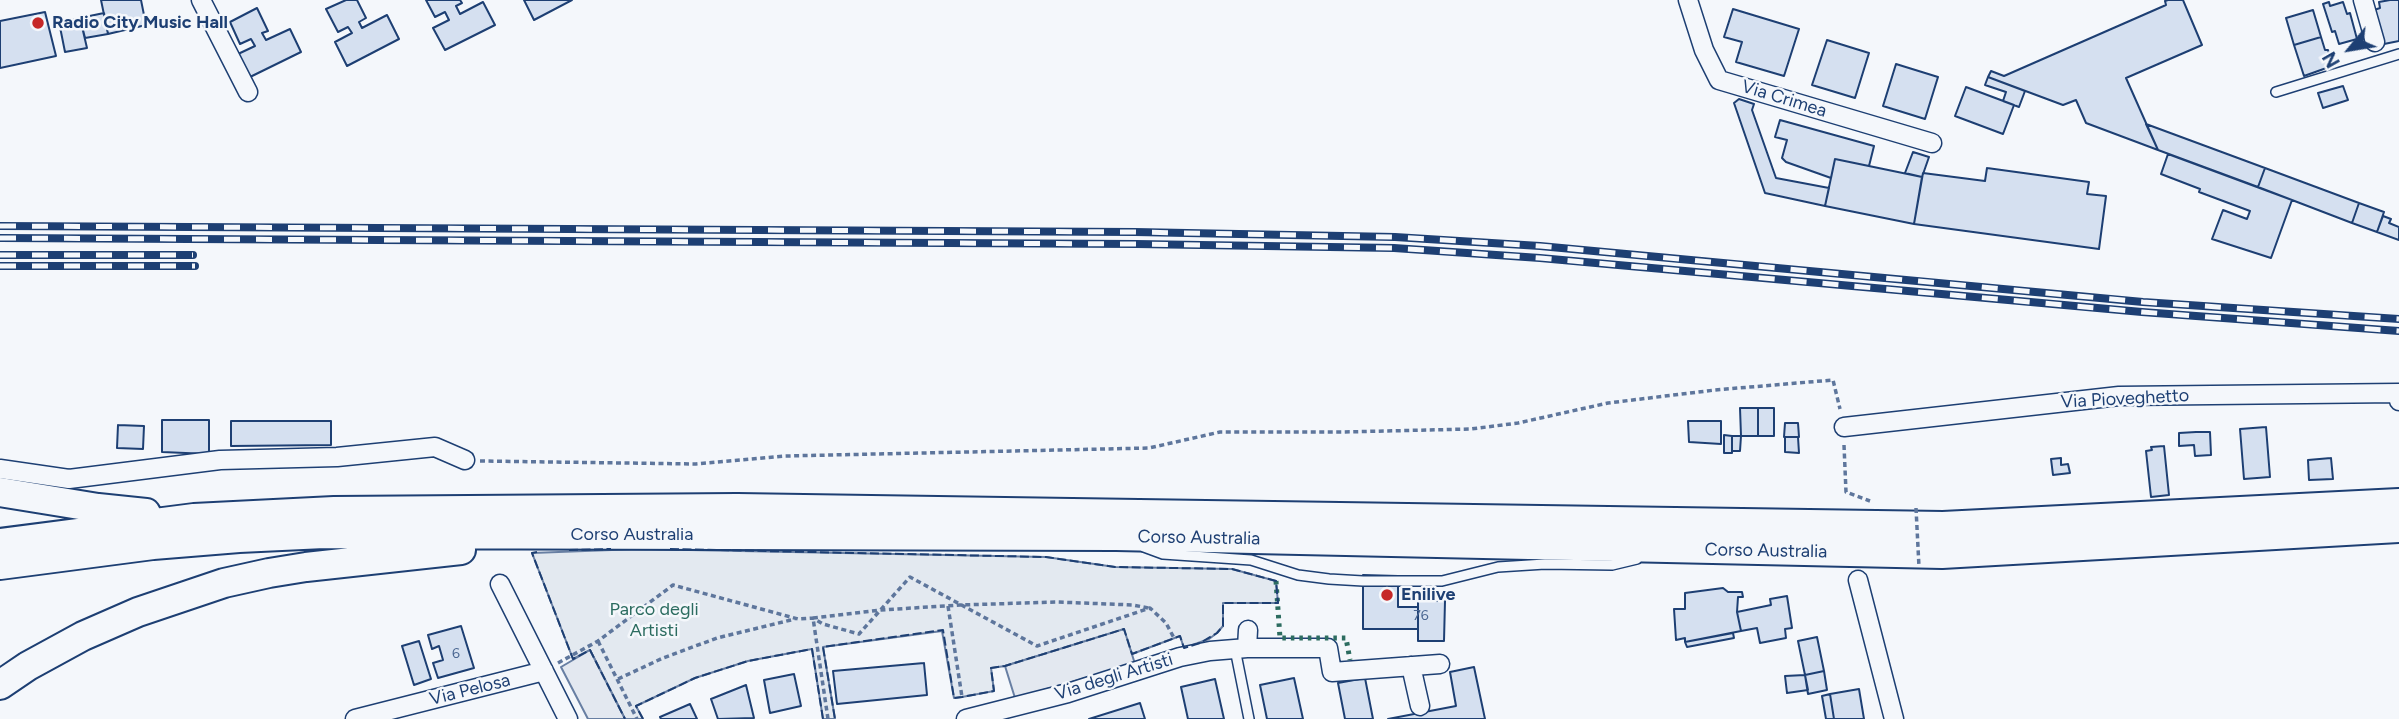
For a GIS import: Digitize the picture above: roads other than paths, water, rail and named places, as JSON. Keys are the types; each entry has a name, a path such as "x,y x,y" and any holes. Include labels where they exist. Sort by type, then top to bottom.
{"highway":[{"path":"0,492 99,508 194,518"},
{"name":"Corso Australia","path":"0,543 194,518 334,511 737,508 1943,526 2399,503"},
{"name":"Corso Australia","path":"0,565 74,554 239,538 324,534 1116,536 1942,554 2399,528"},
{"path":"0,685 28,666 83,636 148,608 224,583 306,567 579,535"}],"street":[{"name":"Via Crimea","path":"1688,0 1704,50 1719,80 1932,143"},
{"path":"2363,0 2375,42"},
{"path":"208,2 248,92"},
{"name":"Via Pioveghetto","path":"1844,427 2119,396 2398,393 2399,401"},
{"path":"0,469 69,479 220,460 337,457 435,447 465,460"},
{"path":"1858,580 1894,719"},
{"path":"500,584 568,719"},
{"name":"Via degli Artisti","path":"966,719 1068,693 1180,657 1243,642 1328,648 1332,673 1412,666"},
{"path":"1420,706 1412,666 1440,664"},
{"name":"Via Pelosa","path":"355,719 544,671"}],"lane":[{"path":"2276,92 2399,54"},
{"path":"1116,536 1163,554 1251,560 1297,575 1363,580 1442,581 1498,567 1545,564 1612,565 1678,550"},
{"path":"1243,642 1250,719"}],"railway":[{"path":"0,226 1135,232 1395,237 1540,246 2143,302 2399,319"},
{"path":"0,238 1136,244 1394,248 1540,258 2142,312 2399,331"},
{"path":"0,255 193,255"},
{"path":"0,266 195,266"}],"place":[{"name":"Radio City Music Hall","path":"38,23"},
{"name":"Enilive","path":"1387,595"}],"park label":[{"name":"Parco degli Artisti","path":"654,620"}]}
